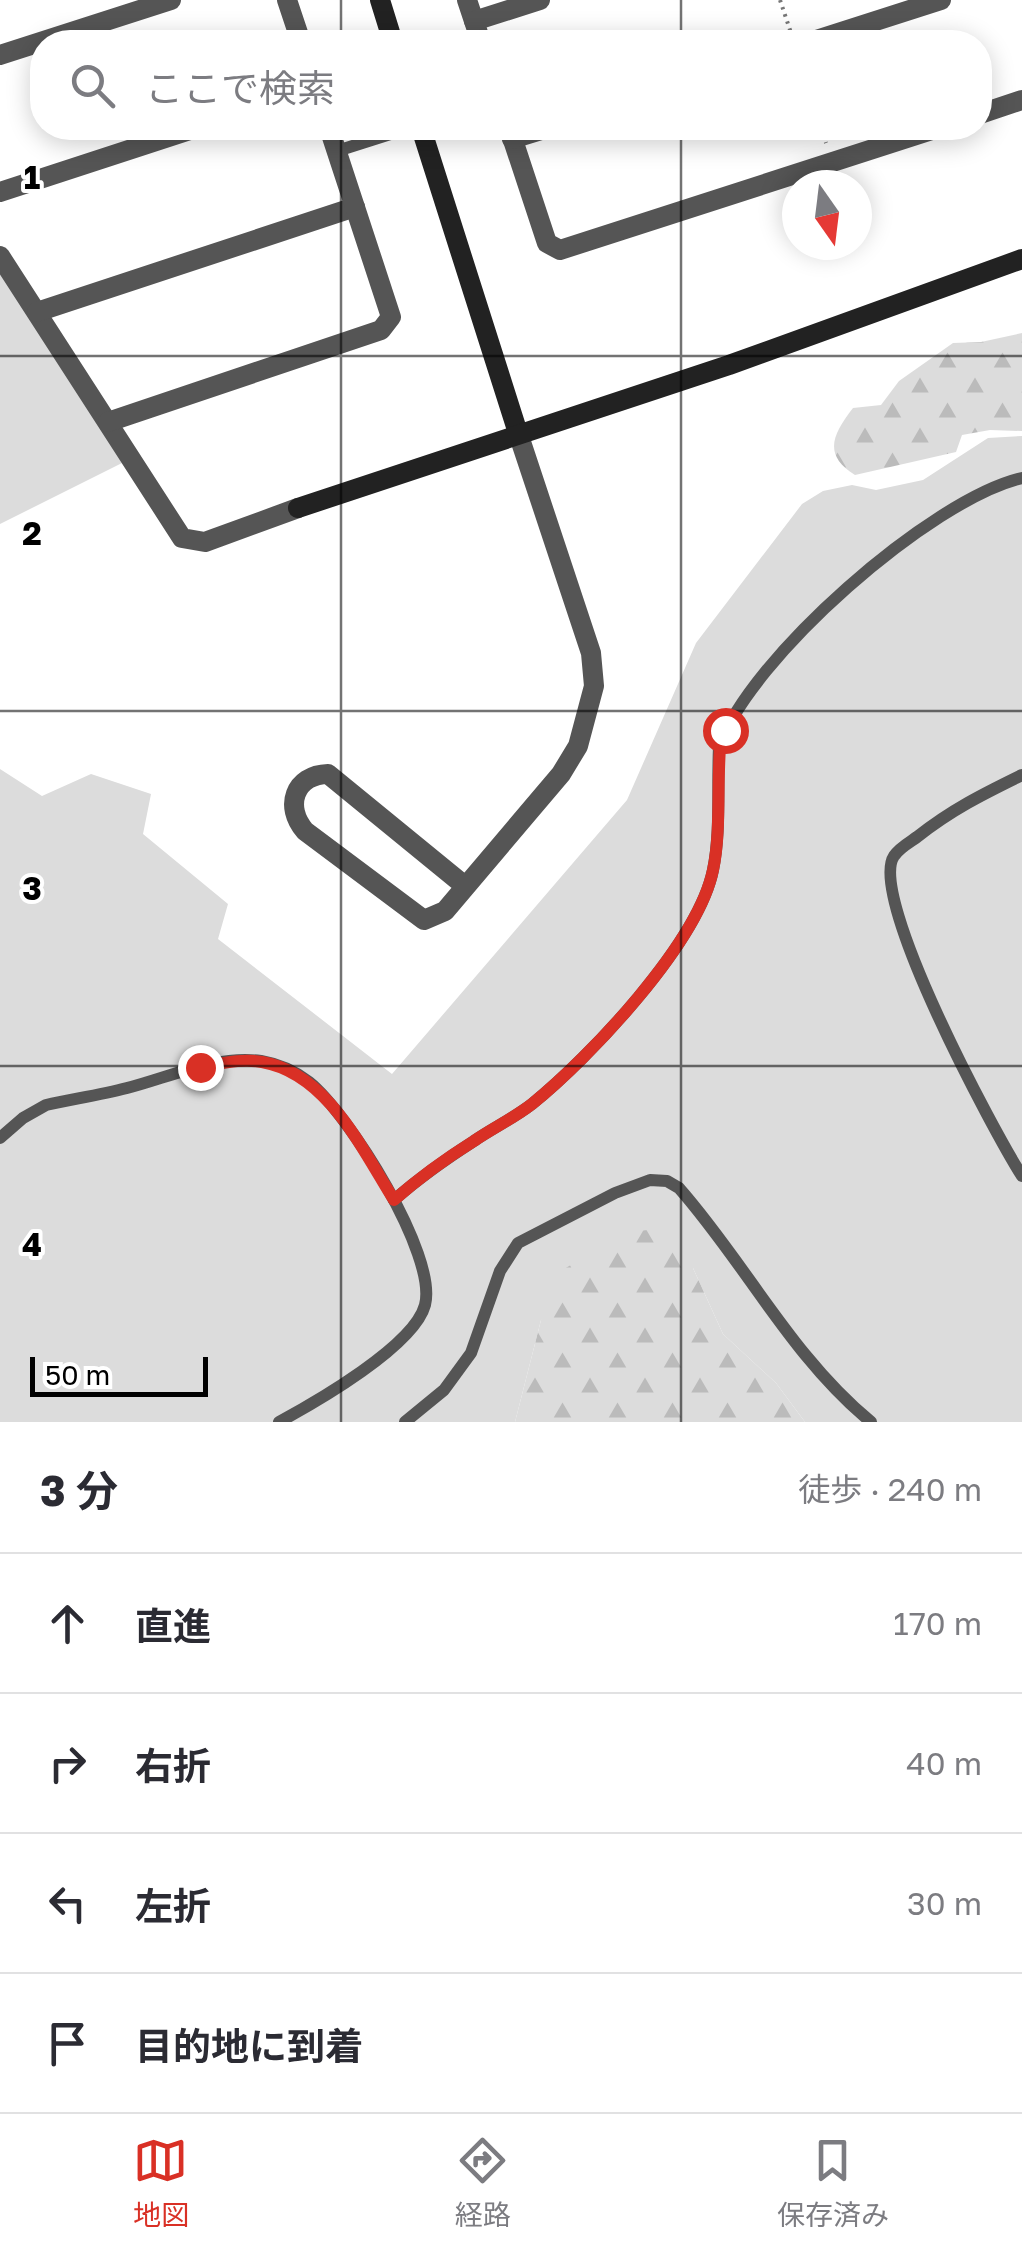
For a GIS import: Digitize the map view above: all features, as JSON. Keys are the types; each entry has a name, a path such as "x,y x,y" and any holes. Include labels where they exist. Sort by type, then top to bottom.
{"street":[{"path":"78,30 171,0"},
{"path":"287,0 297,30"},
{"path":"380,0 389,30"},
{"path":"467,0 477,30"},
{"path":"474,21 540,0"},
{"path":"847,30 941,0"},
{"path":"0,55 30,45"},
{"path":"992,110 1022,100"},
{"path":"0,192 159,140"},
{"path":"108,422 382,330 391,317 333,140"},
{"path":"416,140 590,652 594,686 578,746 560,774 466,886 444,911 424,920 305,831 292,808 295,792 315,775 328,774 466,886"},
{"path":"513,140 547,243 560,250 901,140"},
{"path":"36,312 355,207"},
{"path":"0,256 182,538 204,542 730,365 1022,260"}],"lane":[{"path":"337,151 374,140"},
{"path":"394,1200 422,1176 529,1106 564,1076 641,994 684,937 713,872 720,748 725,730 766,672 824,611 886,556 960,506 1022,478"},
{"path":"1022,775 954,808 893,857 888,876 914,963 939,1022 1022,1176"},
{"path":"0,1138 46,1105 200,1067 240,1060 262,1062 289,1069 311,1083 331,1106 394,1200 421,1255 426,1277 425,1305 416,1324 364,1371 279,1422"},
{"path":"405,1422 444,1390 471,1354 500,1271 518,1243 614,1193 650,1180 679,1188 813,1367 870,1422"}],"path":[{"path":"780,0 790,30"}],"green space":[{"path":"0,269 126,461 0,524"},
{"path":"1022,333 1022,431 990,430 962,435 956,452 855,475 838,460 836,436 853,408 881,405 899,381 953,343 981,342"},
{"path":"1022,436 1022,1422 805,1422 776,1383 723,1334 693,1268 541,1320 515,1422 0,1422 0,769 42,796 91,774 151,794 143,834 228,904 218,939 392,1074 627,800 696,643 802,504 823,491 852,485 876,490 923,480 988,438"},
{"path":"648,1230 693,1268 723,1334 776,1383 805,1422 515,1422 541,1320 564,1269 627,1232"}],"route":[{"path":"200,1067 240,1060 262,1062 289,1069 311,1083 331,1106 394,1200 422,1176 529,1106 564,1076 641,994 684,937 713,872 720,748 725,730"}]}
